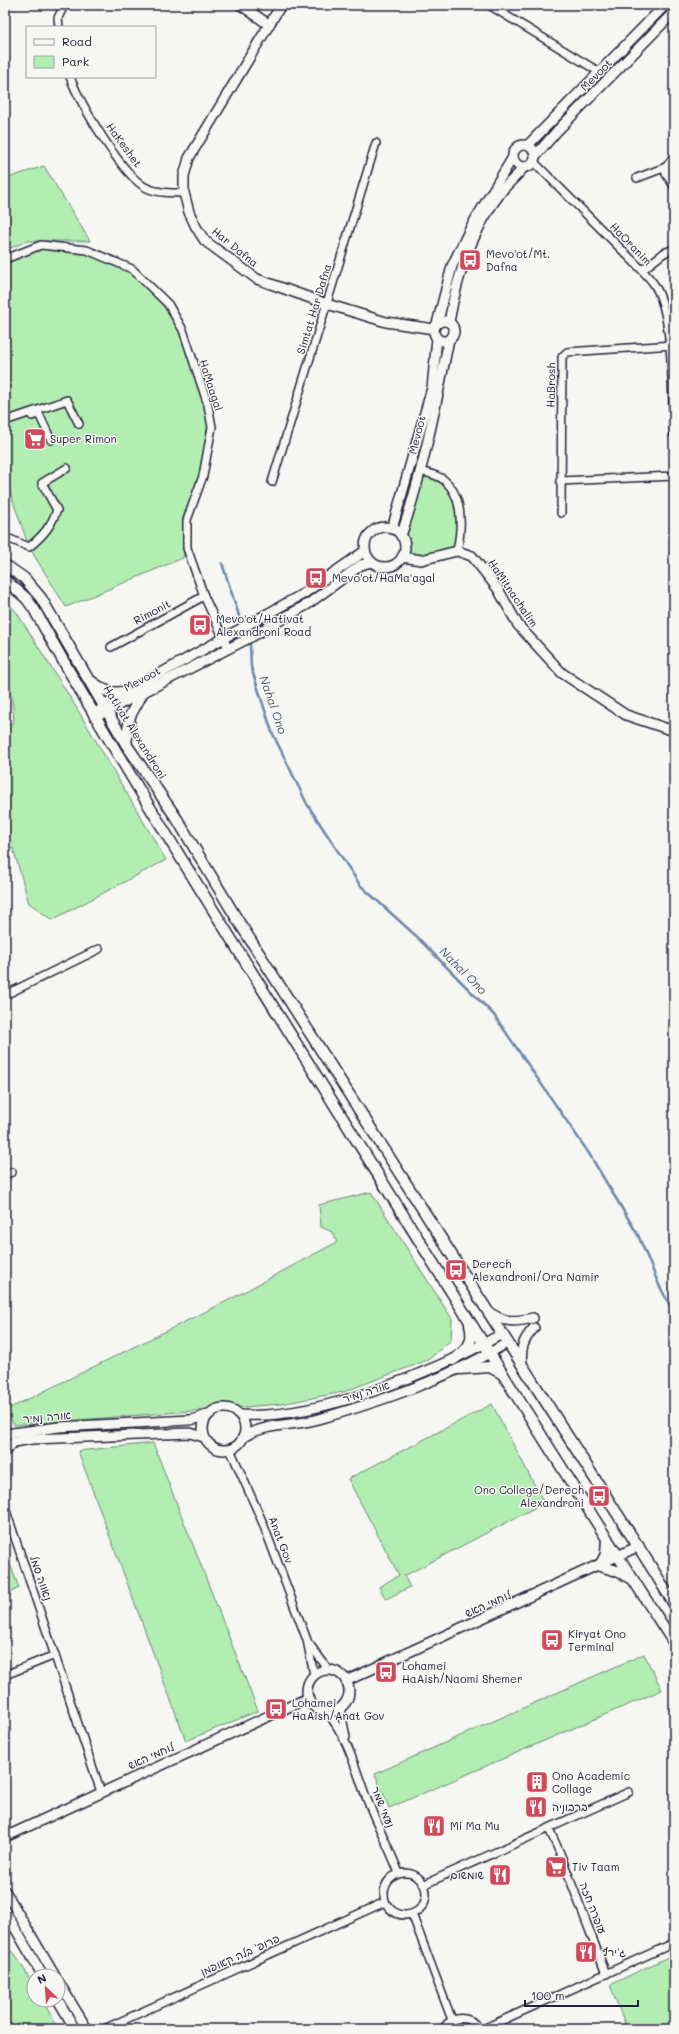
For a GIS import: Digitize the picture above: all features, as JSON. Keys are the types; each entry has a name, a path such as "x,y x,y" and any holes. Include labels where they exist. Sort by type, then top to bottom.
{"main road":[{"name":"Hativat Alexandroni","path":"5,564 33,587 126,744 177,819 237,920 674,1604"},
{"path":"5,580 26,598 34,610 94,716 224,927 469,1321 674,1643"},
{"path":"88,678 110,692 116,694 129,691"},
{"path":"126,744 130,716 143,692"},
{"path":"452,1360 465,1351 471,1341 469,1321"},
{"path":"460,1368 490,1367 505,1376"},
{"path":"607,1538 606,1554 600,1566 617,1571 633,1580"}],"street":[{"path":"59,26 58,18 64,5"},
{"path":"241,5 268,24"},
{"name":"Har Dafna","path":"281,5 268,24 216,115 189,158 184,176 184,193 189,212 205,241 257,280 386,322 436,330"},
{"path":"489,5 601,73"},
{"name":"Mevoot","path":"528,145 601,73 665,5"},
{"name":"Mevoot","path":"535,159 557,131 674,12"},
{"name":"HaKeshet","path":"71,78 90,115 130,174 146,188 166,193 184,193"},
{"name":"Simtat Har Dafna","path":"272,482 376,143"},
{"path":"449,322 443,321 436,330 443,340 449,339 454,330 449,322 461,269 480,226 501,192 524,167 535,159 533,149 528,145 517,148 513,157 516,163 524,167"},
{"path":"636,178 666,167 674,156"},
{"name":"Mevoot","path":"392,528 432,388 436,330 452,266 472,225 513,157"},
{"name":"HaOranim","path":"535,159 656,286 663,305 672,345 674,435"},
{"path":"666,167 666,174 674,186"},
{"name":"HaMaagal","path":"5,259 41,245 87,250 132,269 168,304 183,330 208,405 212,427 203,476 187,520 187,548 204,596 228,648"},
{"path":"642,270 664,253 674,249"},
{"name":"Mevoot","path":"401,536 441,389 449,339"},
{"name":"HaBrosh","path":"561,513 560,480 562,357 567,352 672,345"},
{"path":"5,422 67,400 79,424"},
{"path":"5,425 39,414 51,440"},
{"path":"5,537 30,547 42,536 52,523 57,510 42,483 66,468"},
{"path":"402,557 421,560 457,551 462,527 456,496 443,479 420,470"},
{"path":"560,480 674,476"},
{"path":"380,528 392,528 401,536 405,548 402,557 394,565 388,567 376,566 371,562 365,551 366,539 370,534 380,528"},
{"name":"Mevoot","path":"94,716 129,691 224,640 303,594 365,551"},
{"name":"HaMitnachalim","path":"457,551 472,556 498,589 518,625 562,673 626,715 674,731"},
{"name":"Mevoot","path":"105,709 143,692 308,604 361,565 371,562"},
{"name":"Rimonit","path":"111,646 204,596"},
{"path":"5,995 100,949"},
{"path":"486,1310 497,1318 510,1322 533,1318"},
{"path":"522,1366 521,1350 523,1342 534,1328"},
{"name":"אורה נמיר","path":"240,1415 275,1415 313,1408 366,1392 452,1360 484,1344 504,1338"},
{"name":"אורה נמיר","path":"243,1438 252,1432 312,1421 369,1405 410,1390 490,1353 504,1338"},
{"path":"226,1408 240,1415 245,1426 243,1438 240,1443 230,1450 215,1448 204,1437 203,1427 210,1413 226,1408"},
{"name":"אורה נמיר","path":"5,1434 59,1427 190,1420 200,1418 210,1413"},
{"name":"אורה נמיר","path":"5,1451 14,1442 32,1439 190,1434 204,1437"},
{"name":"Anat Gov","path":"230,1450 262,1522 307,1640 314,1675"},
{"name":"נאווה סמל","path":"5,1508 101,1792"},
{"name":"לוחמי האש","path":"346,1681 600,1566 638,1546"},
{"name":"Anat Gov","path":"307,1640 317,1657 329,1670"},
{"path":"5,1675 55,1655"},
{"path":"329,1670 339,1673 346,1681 348,1693 342,1706 334,1711 326,1711 314,1707 308,1698 308,1683 314,1675 329,1670"},
{"name":"לוחמי האש","path":"5,1837 308,1698"},
{"name":"נעמי שמר","path":"342,1706 342,1717 348,1749"},
{"name":"נעמי שמר","path":"326,1711 334,1721 348,1749 366,1798 398,1873"},
{"path":"424,1884 629,1792"},
{"name":"עופרה חזה","path":"549,1829 566,1868 606,1974"},
{"path":"398,1873 411,1873 416,1875 424,1884 426,1896 425,1902 412,1914 399,1914 385,1902 384,1896 386,1885 393,1876 398,1873"},
{"path":"5,1891 50,1968"},
{"name":"פרופ' בלה קאופמן","path":"104,2029 385,1902"},
{"path":"5,1911 38,1968"},
{"path":"412,1914 452,2020"},
{"path":"483,2029 674,1943"},
{"path":"66,1994 87,2029"},
{"path":"63,2008 75,2029"},
{"path":"442,2029 452,2020 467,2019 472,2021 479,2029"}],"green space":[{"path":"44,166 90,241 27,241 6,250 9,257 41,245 87,250 132,269 183,330 212,427 183,558 66,607 29,547 5,478 5,179"},
{"path":"420,471 439,477 451,487 460,513 460,532 457,551 421,560 402,557 405,548 401,536"},
{"path":"5,599 17,613 73,702 166,860 52,920 29,903 13,848 5,851 5,727 14,722 12,696 5,687"},
{"path":"371,1192 452,1319 451,1340 428,1360 343,1392 281,1404 14,1425 6,1410 227,1301 337,1242 332,1232 321,1227 319,1205"},
{"path":"492,1404 544,1503 404,1576 410,1587 386,1599 379,1587 399,1575 348,1479"},
{"path":"153,1443 258,1711 186,1741 78,1451"},
{"path":"5,1550 19,1588 5,1595"},
{"path":"644,1654 662,1690 389,1808 375,1774"},
{"path":"5,1944 8,1949 15,1954 26,1973 26,2008 47,2008 59,2029 5,2029"},
{"path":"674,1954 674,2029 627,2029 610,1985"}],"waterway":[{"name":"Nahal Ono","path":"222,563 241,622"},
{"name":"Nahal Ono","path":"250,644 251,667 272,732 307,804 360,885 415,935 494,1015 588,1152 638,1235 659,1285 674,1313"}],"place":[{"name":"Mevo'ot/Mt. Dafna","path":"470,260"},
{"name":"Super Rimon","path":"35,439"},
{"name":"Mevo'ot/HaMa'agal","path":"316,578"},
{"name":"Mevo'ot/Hativat Alexandroni Road","path":"200,625"},
{"name":"Derech Alexandroni/Ora Namir","path":"456,1270"},
{"name":"Ono College/Derech Alexandroni","path":"599,1496"},
{"name":"Kiryat Ono Terminal","path":"552,1640"},
{"name":"Lohamei HaAish/Naomi Shemer","path":"386,1672"},
{"name":"Lohamei HaAish/Anat Gov","path":"276,1709"},
{"name":"Ono Academic Collage","path":"537,1782"},
{"name":"ברבוניה","path":"536,1807"},
{"name":"Mi Ma Mu","path":"434,1826"},
{"name":"Tiv Taam","path":"556,1867"},
{"name":"שומשום","path":"500,1875"},
{"name":"ג'ירף","path":"586,1952"}]}
